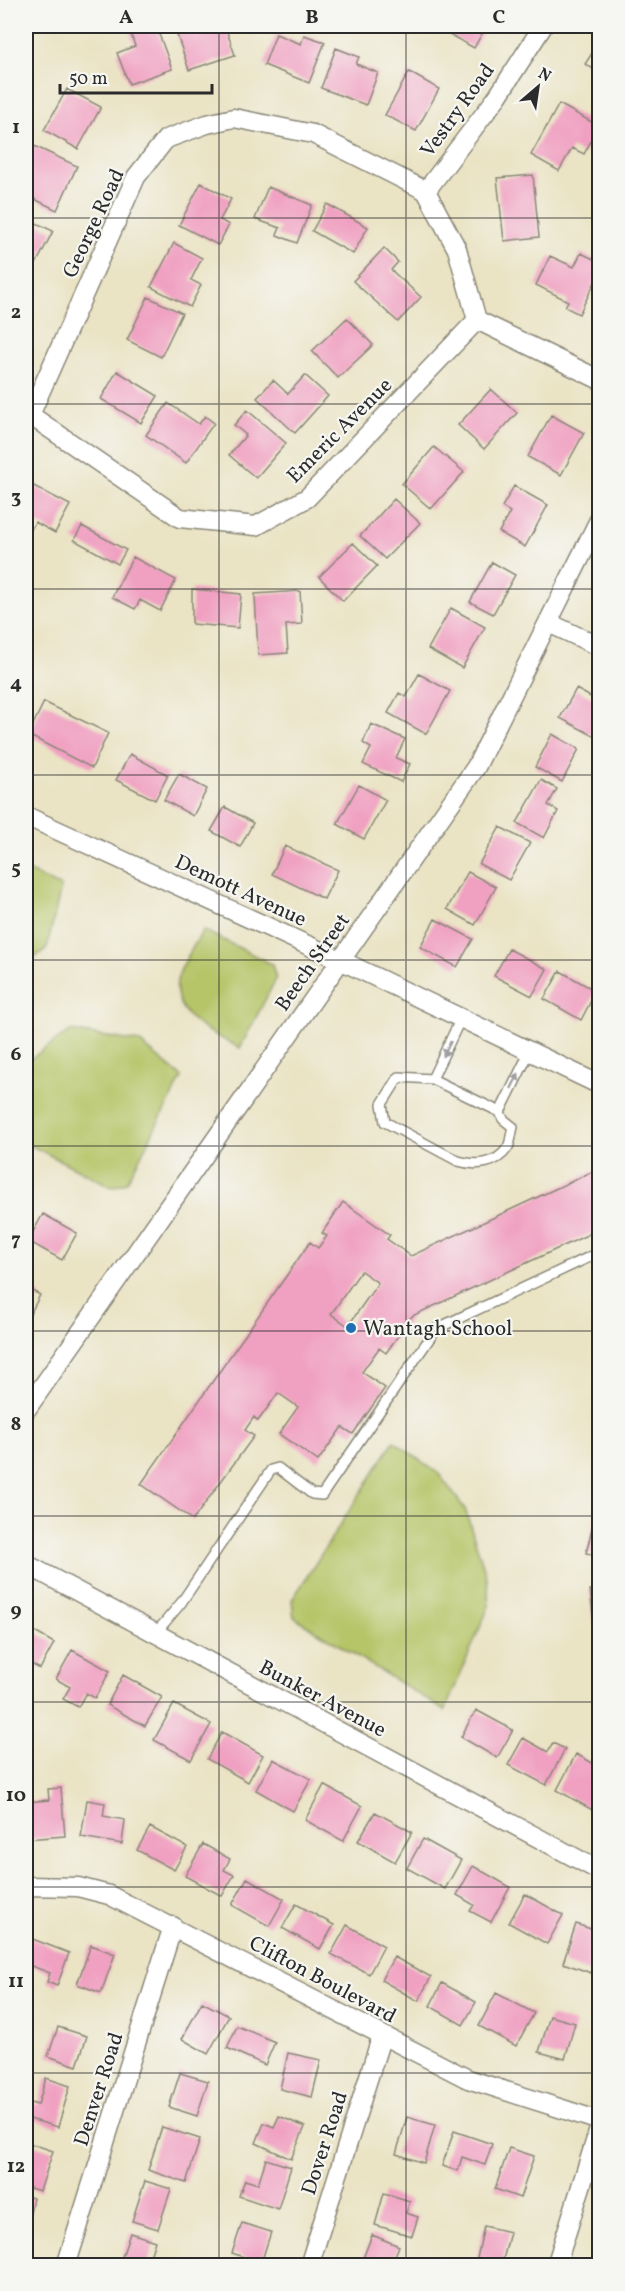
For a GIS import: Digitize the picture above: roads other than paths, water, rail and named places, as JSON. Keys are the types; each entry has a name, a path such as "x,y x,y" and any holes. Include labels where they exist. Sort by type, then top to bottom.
{"street":[{"name":"Vestry Road","path":"426,191 498,96 543,26"},
{"name":"George Road","path":"28,416 136,177 166,140 207,124 234,118 313,134 426,191"},
{"path":"426,191 457,249 477,320 600,380"},
{"name":"Emeric Avenue","path":"28,416 180,518 256,526 307,498 477,320"},
{"name":"Beech Street","path":"26,1410 476,767 600,518"},
{"path":"549,623 600,647"},
{"name":"Demott Avenue","path":"26,816 340,960 600,1084"},
{"name":"Bunker Avenue","path":"26,1564 600,1872"},
{"name":"Clifton Boulevard","path":"26,1886 94,1889 173,1926 468,2079 600,2121"},
{"name":"Denver Road","path":"66,2265 173,1926"},
{"name":"Dover Road","path":"309,2265 382,2035"},
{"path":"556,2265 600,2126"}],"lane":[{"path":"432,1079 461,1018"},
{"path":"500,1112 530,1051"},
{"path":"399,1077 432,1079 500,1112 503,1119 513,1127 508,1148 487,1163 471,1165 458,1161 385,1122 382,1104 399,1077"},
{"path":"155,1634 181,1603 271,1470 278,1468 312,1494 322,1495 436,1329 600,1252"}],"place":[{"name":"Wantagh School","path":"351,1328"}]}
